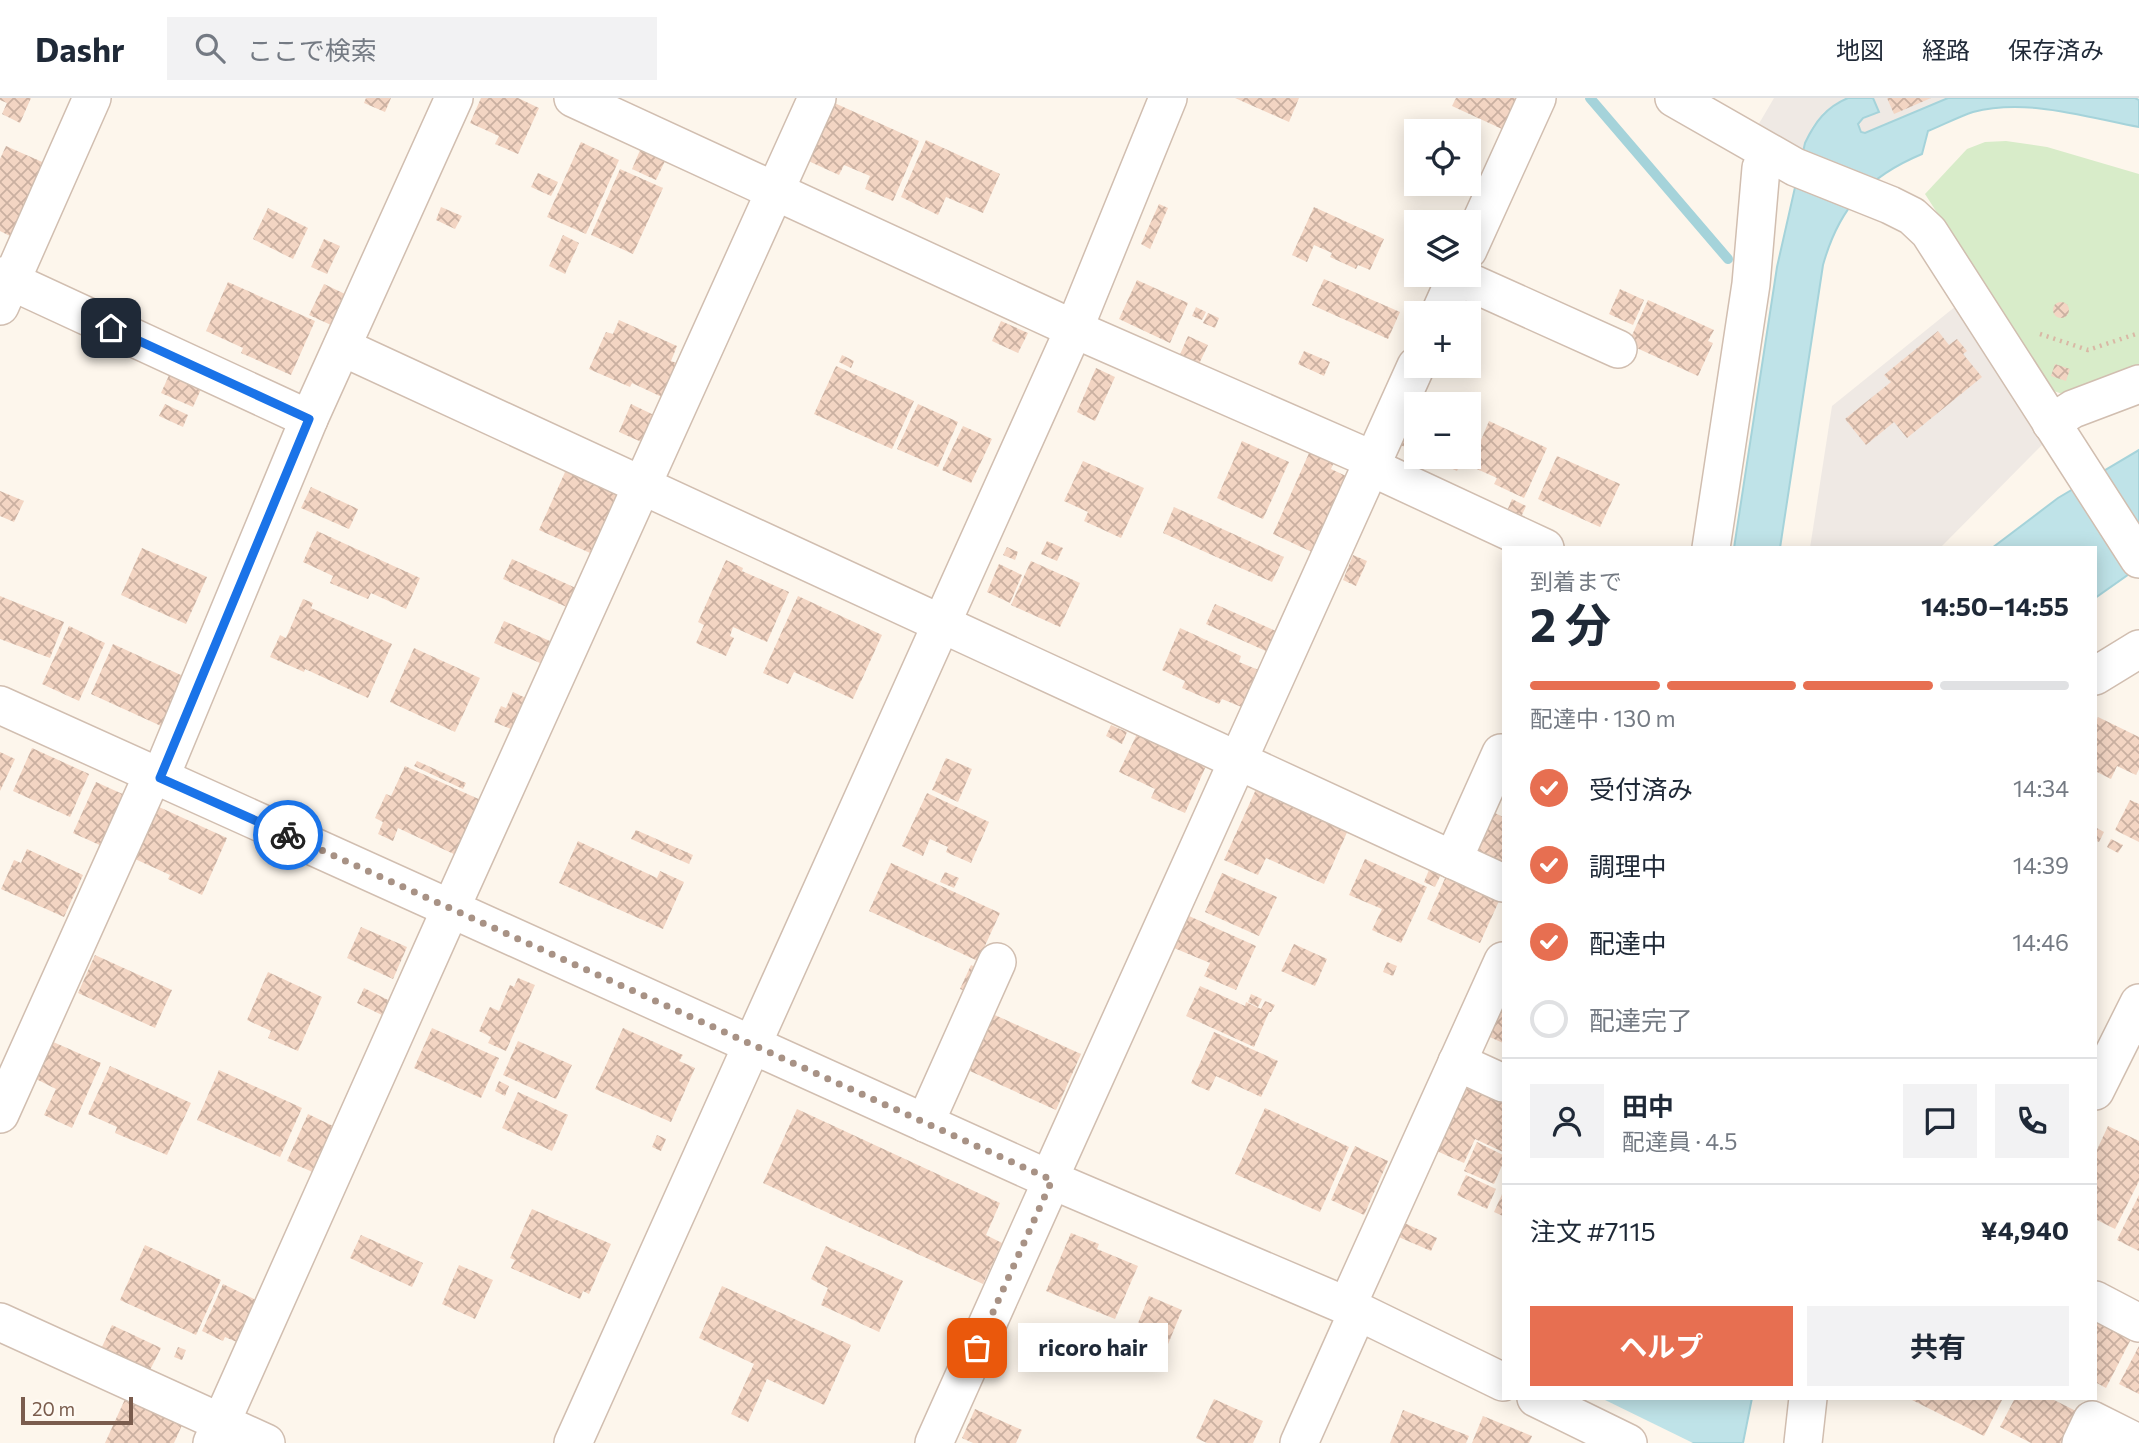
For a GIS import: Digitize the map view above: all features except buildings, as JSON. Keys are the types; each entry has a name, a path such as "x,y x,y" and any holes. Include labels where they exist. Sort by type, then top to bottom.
{"street":[{"path":"92,98 4,288 309,419"},
{"path":"0,1114 157,776 309,419 454,98"},
{"path":"573,98 1372,464 1541,546"},
{"path":"217,1433 450,908 817,98"},
{"path":"573,1443 1074,329 1168,98"},
{"path":"1481,223 1537,98"},
{"path":"1674,98 1782,160 1912,216 1929,232 2139,559"},
{"path":"1711,546 1751,284 1761,168 1782,160"},
{"path":"1481,277 1618,349"},
{"path":"342,346 1502,883"},
{"path":"934,1443 1411,378"},
{"path":"2051,423 2073,409 2139,384"},
{"path":"2097,676 2139,649"},
{"path":"0,705 1050,1180 1353,1308 1502,1382"},
{"path":"1453,860 1501,753"},
{"path":"925,1123 997,962"},
{"path":"1299,1443 1457,1062 1502,963"},
{"path":"2097,1087 2139,1003"},
{"path":"1457,1062 1502,1083"},
{"path":"2097,1301 2139,1323"},
{"path":"0,1322 217,1433 266,1443"},
{"path":"1803,1443 1808,1400"},
{"path":"1558,1413 1628,1443"},
{"path":"2081,1443 2092,1420 2138,1443"}],"path":[{"path":"2088,350 2139,333"}],"shaded area":[{"path":"1774,98 1848,98 1823,113 1812,127 1803,153 1757,127"},
{"path":"1873,98 1948,98 1865,133 1861,132 1859,121 1878,112"},
{"path":"1956,306 2044,443 1942,546 1810,546 1832,406"}],"green space":[{"path":"2006,141 2047,147 2139,174 2139,369 2068,396 2051,390 1925,194 1967,149 1985,142"}],"water":[{"path":"1848,98 1873,98 1879,112 1863,118 1858,124 1861,132 1865,133 1948,98 2135,98 2139,100 2139,127 2035,108 1993,108 1973,112 1928,131 1922,154 1886,173 1858,197 1837,227 1823,265 1780,546 1734,546 1777,267 1805,143 1822,116"},
{"path":"2139,450 2139,567 2097,597 2097,546 1995,546 2058,498"},
{"path":"1596,1400 1752,1400 1743,1443 1587,1443"}],"pier":[{"path":"1592,1400 1605,1400 1693,1443 1583,1443"}],"waterway":[{"path":"1590,98 1728,259"}],"way so far":[{"path":"288,835 1052,1180 977,1348"}],"place":[{"name":"ricoro hair","path":"977,1348"}],"route":[{"path":"111,328 309,419 160,778 288,835"}]}
